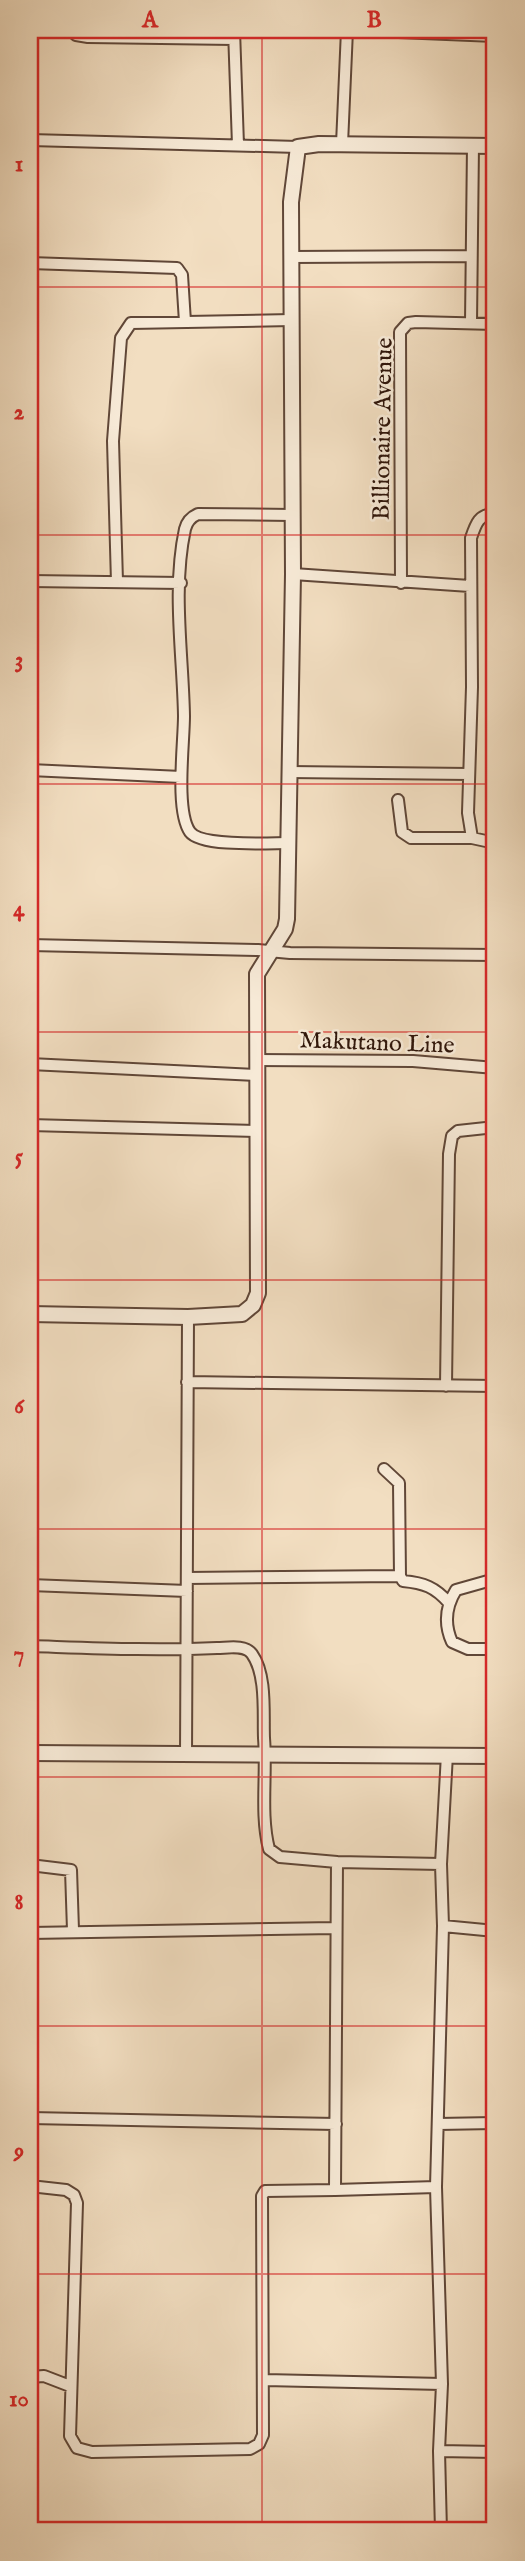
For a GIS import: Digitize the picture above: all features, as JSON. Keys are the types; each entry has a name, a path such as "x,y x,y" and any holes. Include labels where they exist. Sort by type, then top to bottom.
{"street":[{"path":"71,30 76,35 88,37 234,34 238,145"},
{"path":"342,144 349,30 495,36"},
{"path":"30,140 298,148 342,144 495,146"},
{"path":"471,323 473,145"},
{"path":"30,1314 188,1317 242,1314 253,1305 258,1293 257,974 285,929 287,919 293,575 291,202 298,148"},
{"path":"291,257 471,256"},
{"path":"30,262 177,268 182,275 185,322"},
{"path":"117,582 113,441 121,338 131,323 292,320"},
{"name":"Billionaire Avenue","path":"401,583 400,332 408,323 416,322 495,324"},
{"path":"288,843 205,841 194,836 185,821 181,777 184,719 180,583 185,528 192,517 198,514 292,515"},
{"path":"472,838 468,813 472,687 471,538 475,526 484,515 495,514"},
{"path":"293,575 470,586"},
{"path":"30,581 180,583"},
{"path":"30,769 181,777"},
{"path":"289,772 469,774"},
{"path":"398,800 402,832 411,838 472,838 495,844"},
{"path":"30,945 270,951 290,954 495,955"},
{"name":"Makutano Line","path":"30,1064 257,1068 413,1061 495,1068"},
{"path":"30,1125 256,1131"},
{"path":"446,1386 449,1154 455,1132 495,1127"},
{"path":"186,1756 188,1317"},
{"path":"187,1382 495,1386"},
{"path":"384,1469 399,1483 400,1576 403,1581 419,1582 437,1590 449,1603"},
{"path":"187,1578 400,1576"},
{"path":"495,1579 456,1590 449,1603 447,1620 452,1642 468,1649 495,1649"},
{"path":"30,1585 187,1591"},
{"path":"30,1646 186,1650 236,1647 253,1655 261,1680 265,1834 269,1849 280,1857 337,1862 441,1864"},
{"path":"30,1753 495,1756"},
{"path":"441,2531 439,2451 442,2384 436,2187 443,1926 441,1864 447,1754"},
{"path":"335,2190 337,1862"},
{"path":"30,1865 71,1870 72,1930"},
{"path":"443,1926 495,1931"},
{"path":"30,1933 72,1930 335,1928"},
{"path":"30,2118 336,2124"},
{"path":"438,2124 495,2123"},
{"path":"30,2186 66,2190 74,2195 77,2203 70,2436 77,2448 92,2452 250,2449 262,2441 265,2379 263,2193 436,2187"},
{"path":"30,2376 44,2376 70,2386"},
{"path":"265,2379 442,2384"},
{"path":"439,2451 495,2452"}]}
